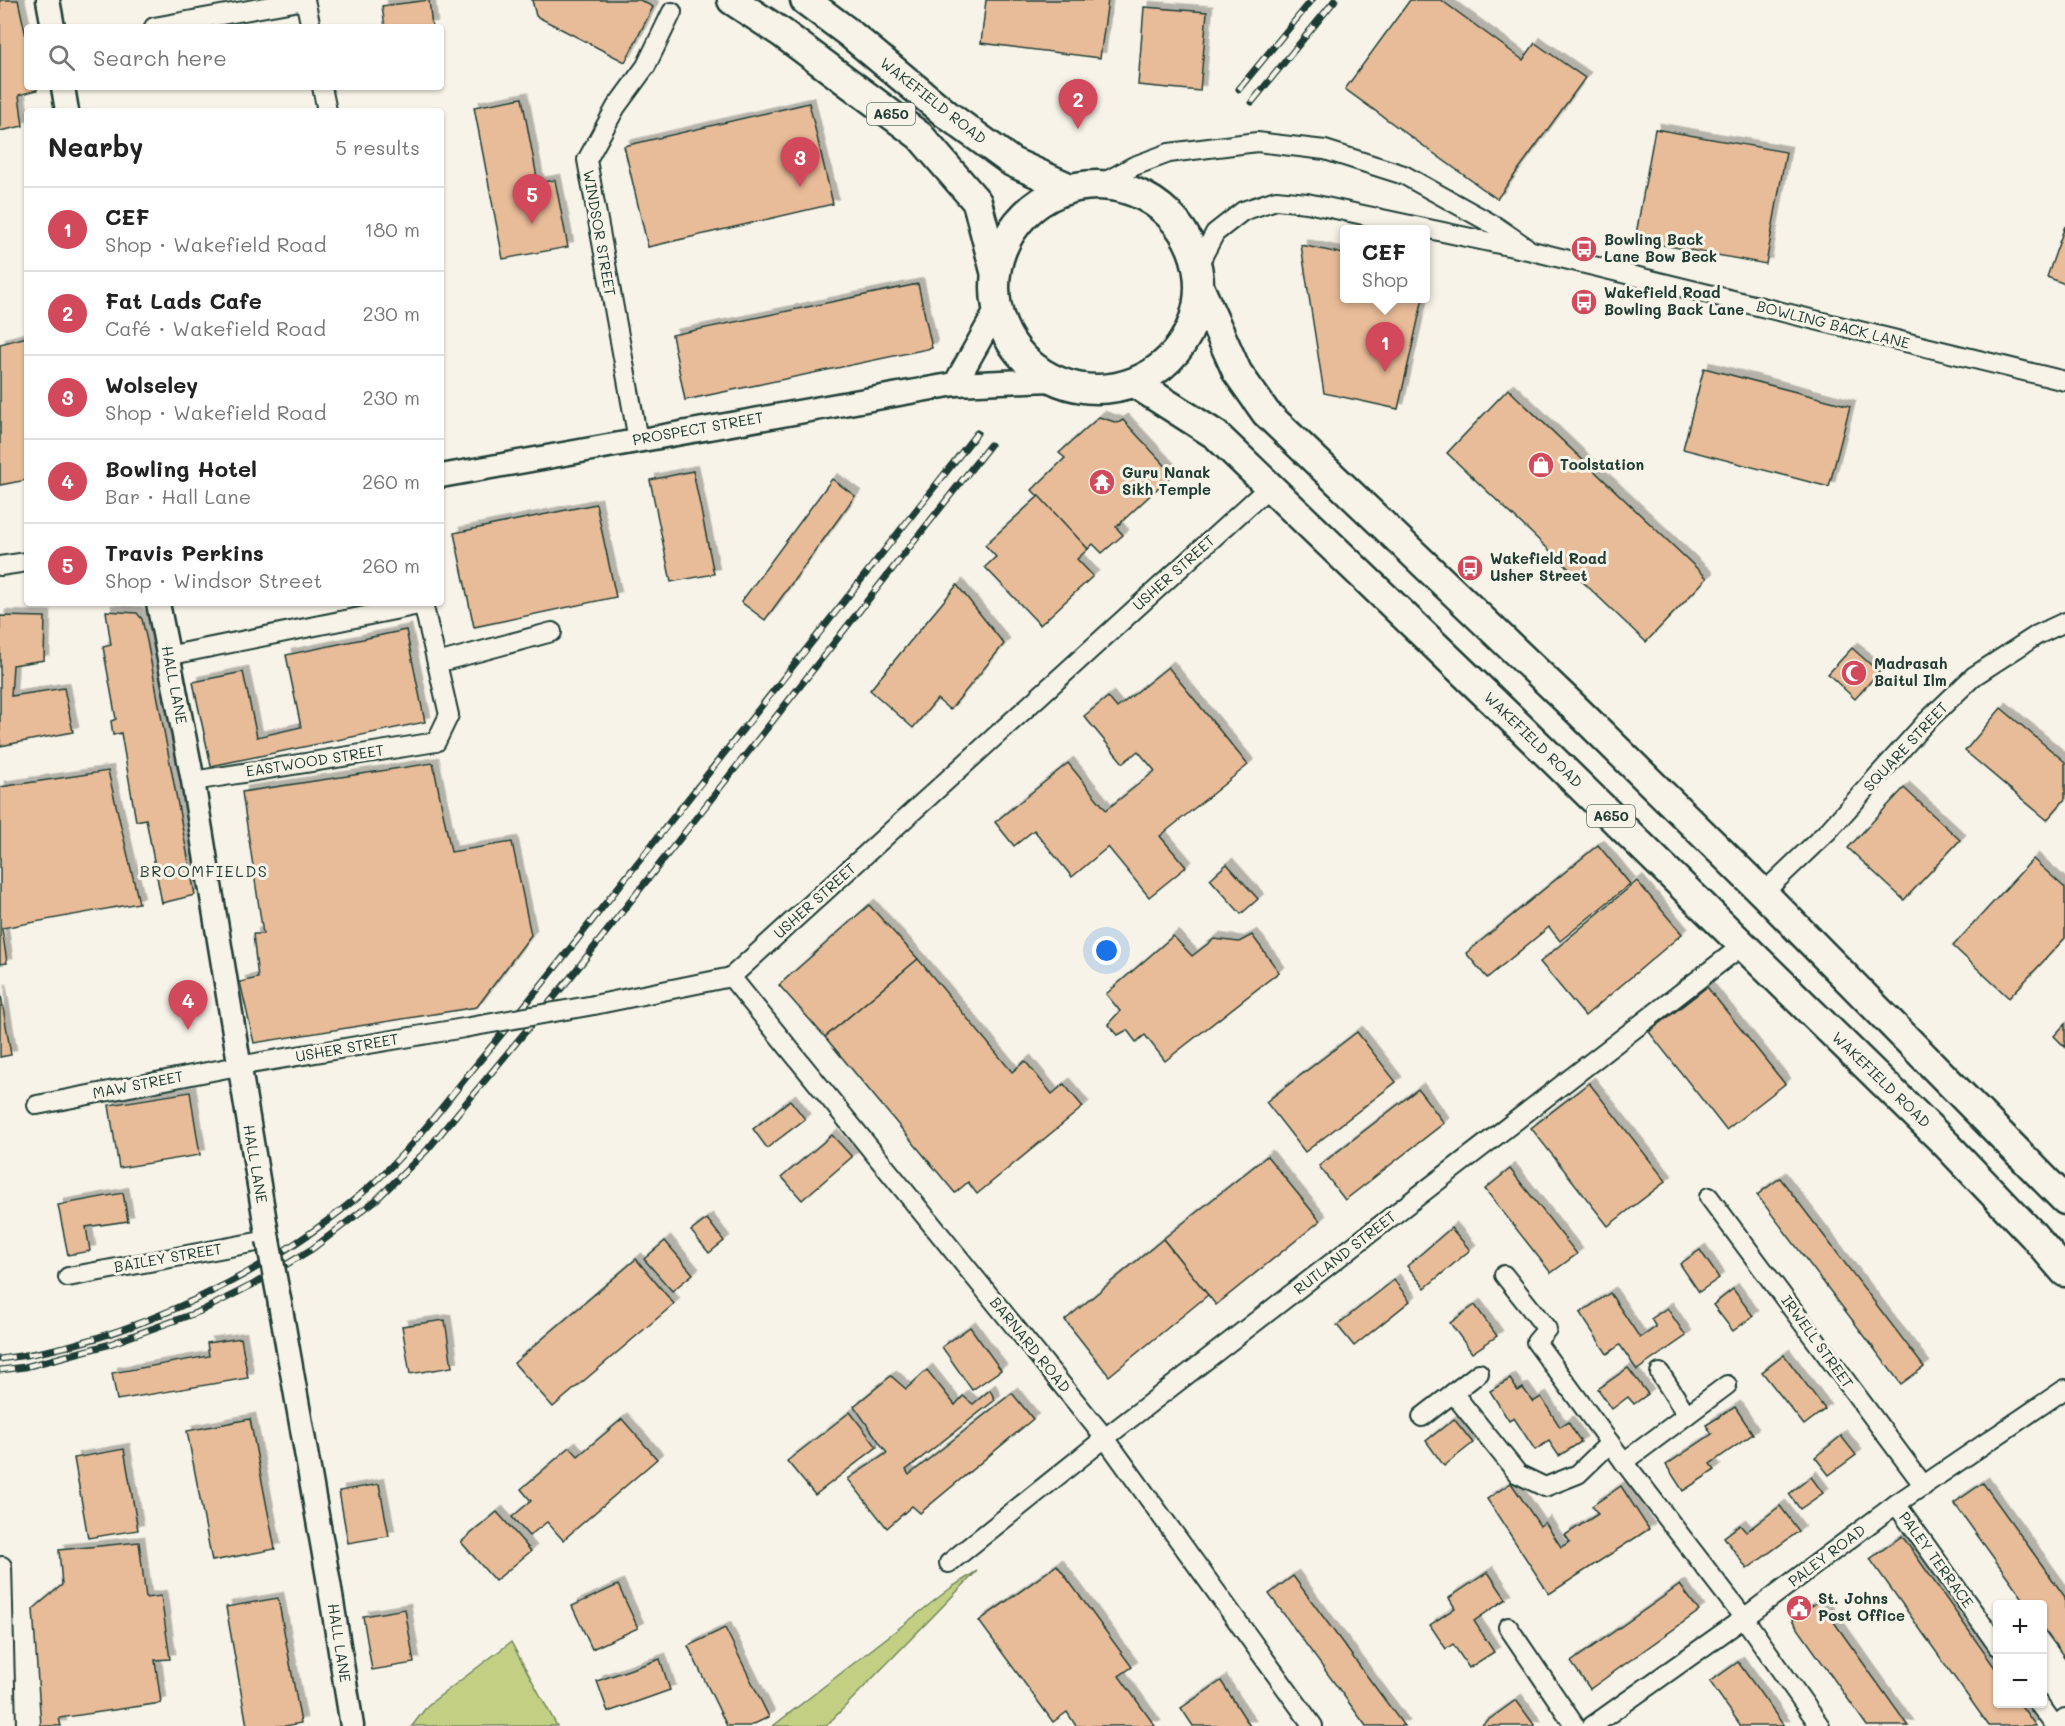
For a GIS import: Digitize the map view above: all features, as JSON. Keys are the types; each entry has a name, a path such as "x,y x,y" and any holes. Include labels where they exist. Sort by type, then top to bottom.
{"main road":[{"name":"A650","path":"732,0 782,33 920,136 977,202 995,271 996,311 1015,351 1052,381 1097,391 1136,384 1163,368 1191,333 1200,278"},
{"name":"WAKEFIELD ROAD","path":"805,0 849,33 946,114 1012,162 1070,188"},
{"name":"A650","path":"995,271 1002,247 1028,211 1070,188 1103,183 1126,188 1155,202 1184,231 1237,372 1266,412 1578,711 2060,1185"},
{"name":"WAKEFIELD ROAD","path":"1136,384 1216,435 1521,728 1946,1144 2065,1272"}],"street":[{"path":"48,0 52,24"},
{"path":"171,24 305,0 309,24"},
{"name":"WINDSOR STREET","path":"638,440 587,160 616,107 646,66 672,12"},
{"path":"64,90 66,108"},
{"path":"323,90 326,108"},
{"name":"BOWLING BACK LANE","path":"1103,183 1134,166 1169,153 1257,142 1325,150 1404,175 1494,225 1532,251"},
{"name":"BOWLING BACK LANE","path":"1200,278 1215,233 1243,211 1276,200 1307,203 1410,225"},
{"name":"BOWLING BACK LANE","path":"1430,229 1532,251 2065,381"},
{"path":"955,384 996,311"},
{"name":"PROSPECT STREET","path":"444,475 955,384 1052,381"},
{"name":"USHER STREET","path":"238,1066 594,1005 731,977 1269,487"},
{"path":"0,566 24,562"},
{"name":"HALL LANE","path":"159,606 193,781 238,1066 330,1583 352,1726"},
{"path":"168,656 414,606"},
{"path":"424,606 437,663 552,632"},
{"name":"SQUARE STREET","path":"1763,893 1829,830 1926,722 1974,676 2037,635 2065,622"},
{"name":"EASTWOOD STREET","path":"193,781 436,742 449,715 437,663"},
{"name":"RUTLAND STREET","path":"949,1563 1106,1438 1743,945"},
{"name":"BARNARD ROAD","path":"731,977 1106,1438 1313,1726"},
{"name":"MAW STREET","path":"38,1105 238,1066"},
{"name":"IRWELL STREET","path":"1710,1197 1924,1486"},
{"name":"BAILEY STREET","path":"68,1277 268,1240"},
{"path":"1504,1275 1546,1329 1536,1342 1624,1462 1744,1618 1820,1726"},
{"path":"1422,1417 1479,1373"},
{"path":"1660,1373 1687,1415"},
{"path":"1624,1462 1727,1385"},
{"name":"PALEY ROAD","path":"1592,1726 1744,1618 1896,1504 2065,1389"},
{"path":"1453,1394 1518,1474 1545,1487 1578,1474 1610,1443"},
{"name":"PALEY TERRACE","path":"1896,1504 1993,1639"},
{"path":"2,1566 6,1726"},
{"path":"1508,1627 1575,1726"},
{"path":"2042,1708 2055,1726 2065,1718"}],"green space":[{"path":"977,1571 826,1726 773,1726 952,1587"},
{"path":"511,1642 557,1726 412,1726 428,1705"}],"building":[{"path":"0,0 18,0 24,27 24,90 37,90 19,95 23,126 0,131"},
{"path":"429,0 432,24 385,24 382,6"},
{"path":"532,0 640,0 653,7 625,62 536,16"},
{"path":"986,0 1108,0 1100,58 981,43"},
{"path":"1410,0 1441,0 1523,60 1535,43 1585,78 1497,199 1345,89"},
{"path":"1144,7 1207,12 1200,91 1138,85"},
{"path":"522,98 538,183 555,180 568,247 503,259 474,107"},
{"path":"809,103 833,204 648,247 624,146"},
{"path":"1655,129 1786,152 1766,264 1635,240"},
{"path":"2065,226 2065,284 2047,277"},
{"path":"1301,245 1340,253 1340,303 1422,303 1398,409 1324,393"},
{"path":"918,284 932,348 685,400 672,335"},
{"path":"24,338 24,481 0,485 0,344"},
{"path":"1704,368 1850,406 1829,487 1683,449"},
{"path":"1508,389 1707,578 1646,642 1447,453"},
{"name":"Guru Nanak Sikh Temple","path":"1099,417 1118,423 1123,420 1173,474 1116,527 1123,535 1102,553 1093,544 1088,549 1032,490 1065,458 1059,453"},
{"path":"693,471 714,574 671,582 650,480"},
{"path":"832,479 855,496 765,620 741,602"},
{"path":"1039,496 1088,549 1077,559 1093,576 1040,625 985,567 996,557 985,545"},
{"path":"596,504 616,597 474,627 454,533"},
{"path":"957,585 1004,644 950,710 937,699 913,728 870,690"},
{"path":"106,611 137,613 142,619 195,895 162,903 146,819 136,821 121,733 113,735 111,721 116,719 103,647 111,645"},
{"path":"0,616 45,617 44,660 13,665 11,696 64,688 73,732 0,746"},
{"path":"406,630 425,722 211,766 193,682 243,672 257,737 301,727 286,655"},
{"name":"Madrasah Baitul Ilm","path":"1852,648 1879,672 1855,699 1828,674"},
{"path":"1168,667 1248,765 1160,836 1186,867 1149,897 1108,847 1072,877 1034,830 1014,846 995,822 1068,763 1106,810 1155,771 1138,751 1123,763 1084,716 1108,697 1117,708"},
{"path":"2001,708 2065,762 2065,799 2047,820 1965,751"},
{"path":"433,763 451,852 512,842 531,935 477,1007 254,1043 240,982 258,978 253,934 263,934 242,792"},
{"path":"108,771 139,903 2,928 7,963 0,964 0,787"},
{"path":"1904,788 1960,840 1904,900 1848,848"},
{"path":"1598,845 1630,884 1560,941 1549,927 1487,978 1466,953"},
{"path":"2033,859 2065,888 2065,938 2009,998 1953,946"},
{"path":"1227,864 1258,899 1241,914 1210,879"},
{"path":"1637,881 1682,934 1585,1016 1540,962"},
{"path":"869,905 918,959 825,1037 779,985"},
{"path":"1252,935 1279,972 1165,1061 1145,1035 1136,1042 1127,1030 1118,1035 1108,1024 1120,1011 1106,994 1173,936 1192,956 1214,939 1239,942"},
{"path":"918,959 1012,1072 1025,1061 1052,1094 1064,1084 1083,1107 977,1194 968,1182 955,1193 825,1037"},
{"path":"1707,987 1785,1084 1726,1130 1649,1032"},
{"path":"0,989 11,1055 0,1057"},
{"path":"2065,1024 2065,1047 2054,1036"},
{"path":"1357,1032 1396,1082 1305,1152 1266,1102"},
{"path":"1589,1083 1666,1181 1608,1226 1531,1128"},
{"path":"1418,1089 1444,1123 1345,1200 1319,1166"},
{"path":"190,1092 200,1155 119,1168 109,1105"},
{"path":"790,1100 805,1119 767,1148 753,1129"},
{"path":"832,1135 852,1157 802,1200 782,1177"},
{"path":"1267,1156 1320,1221 1216,1305 1163,1239"},
{"path":"1510,1169 1577,1254 1551,1273 1485,1189"},
{"path":"1780,1178 1924,1367 1901,1384 1757,1195"},
{"path":"123,1193 128,1221 86,1227 90,1251 68,1255 58,1205"},
{"path":"707,1219 724,1241 709,1253 691,1231"},
{"path":"1451,1228 1470,1250 1425,1288 1407,1266"},
{"path":"1163,1239 1208,1295 1109,1376 1065,1320"},
{"path":"665,1241 693,1274 672,1291 644,1259"},
{"path":"1700,1250 1719,1278 1699,1292 1680,1264"},
{"path":"636,1259 674,1304 553,1407 514,1363"},
{"path":"1394,1280 1410,1301 1354,1346 1337,1325"},
{"path":"1733,1289 1753,1316 1733,1331 1713,1305"},
{"path":"1610,1293 1640,1338 1656,1327 1651,1319 1667,1308 1686,1336 1637,1370 1620,1345 1607,1354 1580,1313"},
{"path":"1475,1305 1497,1336 1472,1353 1450,1323"},
{"path":"445,1320 452,1367 410,1374 402,1326"},
{"path":"970,1327 1001,1370 972,1390 942,1347"},
{"path":"241,1338 248,1378 117,1400 112,1373 209,1356 207,1343"},
{"path":"1784,1355 1825,1409 1804,1425 1762,1372"},
{"path":"1628,1368 1648,1394 1634,1404 1628,1397 1612,1409 1598,1389"},
{"path":"927,1370 955,1405 963,1396 973,1404 990,1390 995,1400 906,1470 909,1475 1012,1393 1033,1419 920,1513 912,1506 887,1528 848,1479 887,1453 854,1406 891,1376 906,1389"},
{"path":"1510,1379 1518,1391 1523,1388 1533,1402 1541,1397 1560,1427 1568,1422 1581,1442 1559,1456 1549,1441 1535,1450 1514,1418 1509,1421 1490,1391"},
{"path":"1735,1407 1753,1434 1710,1464 1715,1470 1683,1491 1666,1465 1712,1434 1706,1425"},
{"path":"850,1412 877,1447 815,1495 787,1461"},
{"path":"250,1419 275,1549 212,1561 187,1431"},
{"path":"622,1419 657,1459 563,1540 547,1522 529,1536 512,1517 531,1501 521,1489 570,1447 578,1456"},
{"path":"1454,1419 1473,1443 1444,1466 1426,1441"},
{"path":"1841,1436 1856,1455 1829,1475 1815,1457"},
{"path":"124,1449 138,1530 88,1538 74,1458"},
{"path":"1811,1477 1823,1493 1800,1509 1789,1494"},
{"path":"1511,1483 1540,1526 1545,1522 1561,1547 1570,1542 1565,1535 1598,1514 1592,1506 1621,1486 1649,1529 1549,1594 1487,1499"},
{"path":"1983,1483 2065,1597 2065,1658 2047,1634 2047,1600 2024,1600 1954,1503"},
{"path":"379,1484 389,1536 348,1543 339,1491"},
{"path":"1780,1506 1799,1531 1747,1569 1724,1537 1740,1525 1746,1532"},
{"path":"497,1512 531,1551 495,1581 461,1542"},
{"path":"1902,1536 1993,1665 1993,1708 2023,1708 2036,1726 1989,1726 1870,1559"},
{"path":"139,1542 146,1598 161,1596 170,1659 155,1660 161,1703 59,1718 61,1726 41,1726 33,1609 62,1585 59,1550"},
{"path":"1057,1565 1132,1667 1119,1676 1155,1726 1076,1726 1067,1712 1053,1722 979,1621"},
{"path":"1488,1572 1506,1599 1474,1621 1494,1652 1469,1668 1453,1644 1446,1649 1430,1625 1455,1608 1449,1598"},
{"path":"1293,1576 1404,1726 1366,1726 1269,1594"},
{"path":"618,1585 638,1628 592,1649 572,1606"},
{"path":"1680,1585 1699,1611 1590,1689 1571,1662"},
{"path":"278,1598 301,1723 285,1726 247,1726 226,1607"},
{"path":"1819,1601 1908,1726 1867,1726 1792,1620"},
{"path":"405,1609 414,1663 372,1670 363,1616"},
{"path":"725,1628 769,1717 750,1726 727,1726 688,1646"},
{"path":"660,1659 670,1690 608,1712 597,1681"},
{"path":"1738,1662 1784,1726 1741,1726 1710,1682"},
{"path":"1221,1681 1250,1726 1193,1726 1181,1708"},
{"path":"1516,1700 1535,1726 1480,1726"}],"railway":[{"path":"1239,89 1312,0"},
{"path":"1252,102 1335,0"},
{"path":"0,1359 49,1351 98,1338 195,1300 287,1249 329,1220 381,1176 420,1135 532,997 977,433"},
{"path":"0,1370 25,1367 107,1345 201,1311 254,1284 312,1249 376,1200 427,1150 570,978 990,445"}],"place":[{"name":"Fat Lads Cafe","path":"1078,129"},
{"name":"Wolseley","path":"800,187"},
{"name":"Travis Perkins","path":"532,224"},
{"name":"Bowling Back Lane Bow Beck","path":"1584,249"},
{"name":"Wakefield Road Bowling Back Lane","path":"1584,302"},
{"name":"CEF","path":"1385,372"},
{"name":"Toolstation","path":"1541,465"},
{"name":"Guru Nanak Sikh Temple","path":"1102,482"},
{"name":"Wakefield Road Usher Street","path":"1470,568"},
{"name":"Madrasah Baitul Ilm","path":"1854,673"},
{"name":"Bowling Hotel","path":"188,1030"},
{"name":"St. Johns Post Office","path":"1799,1608"}],"district":[{"name":"BROOMFIELDS","path":"204,871"}]}
